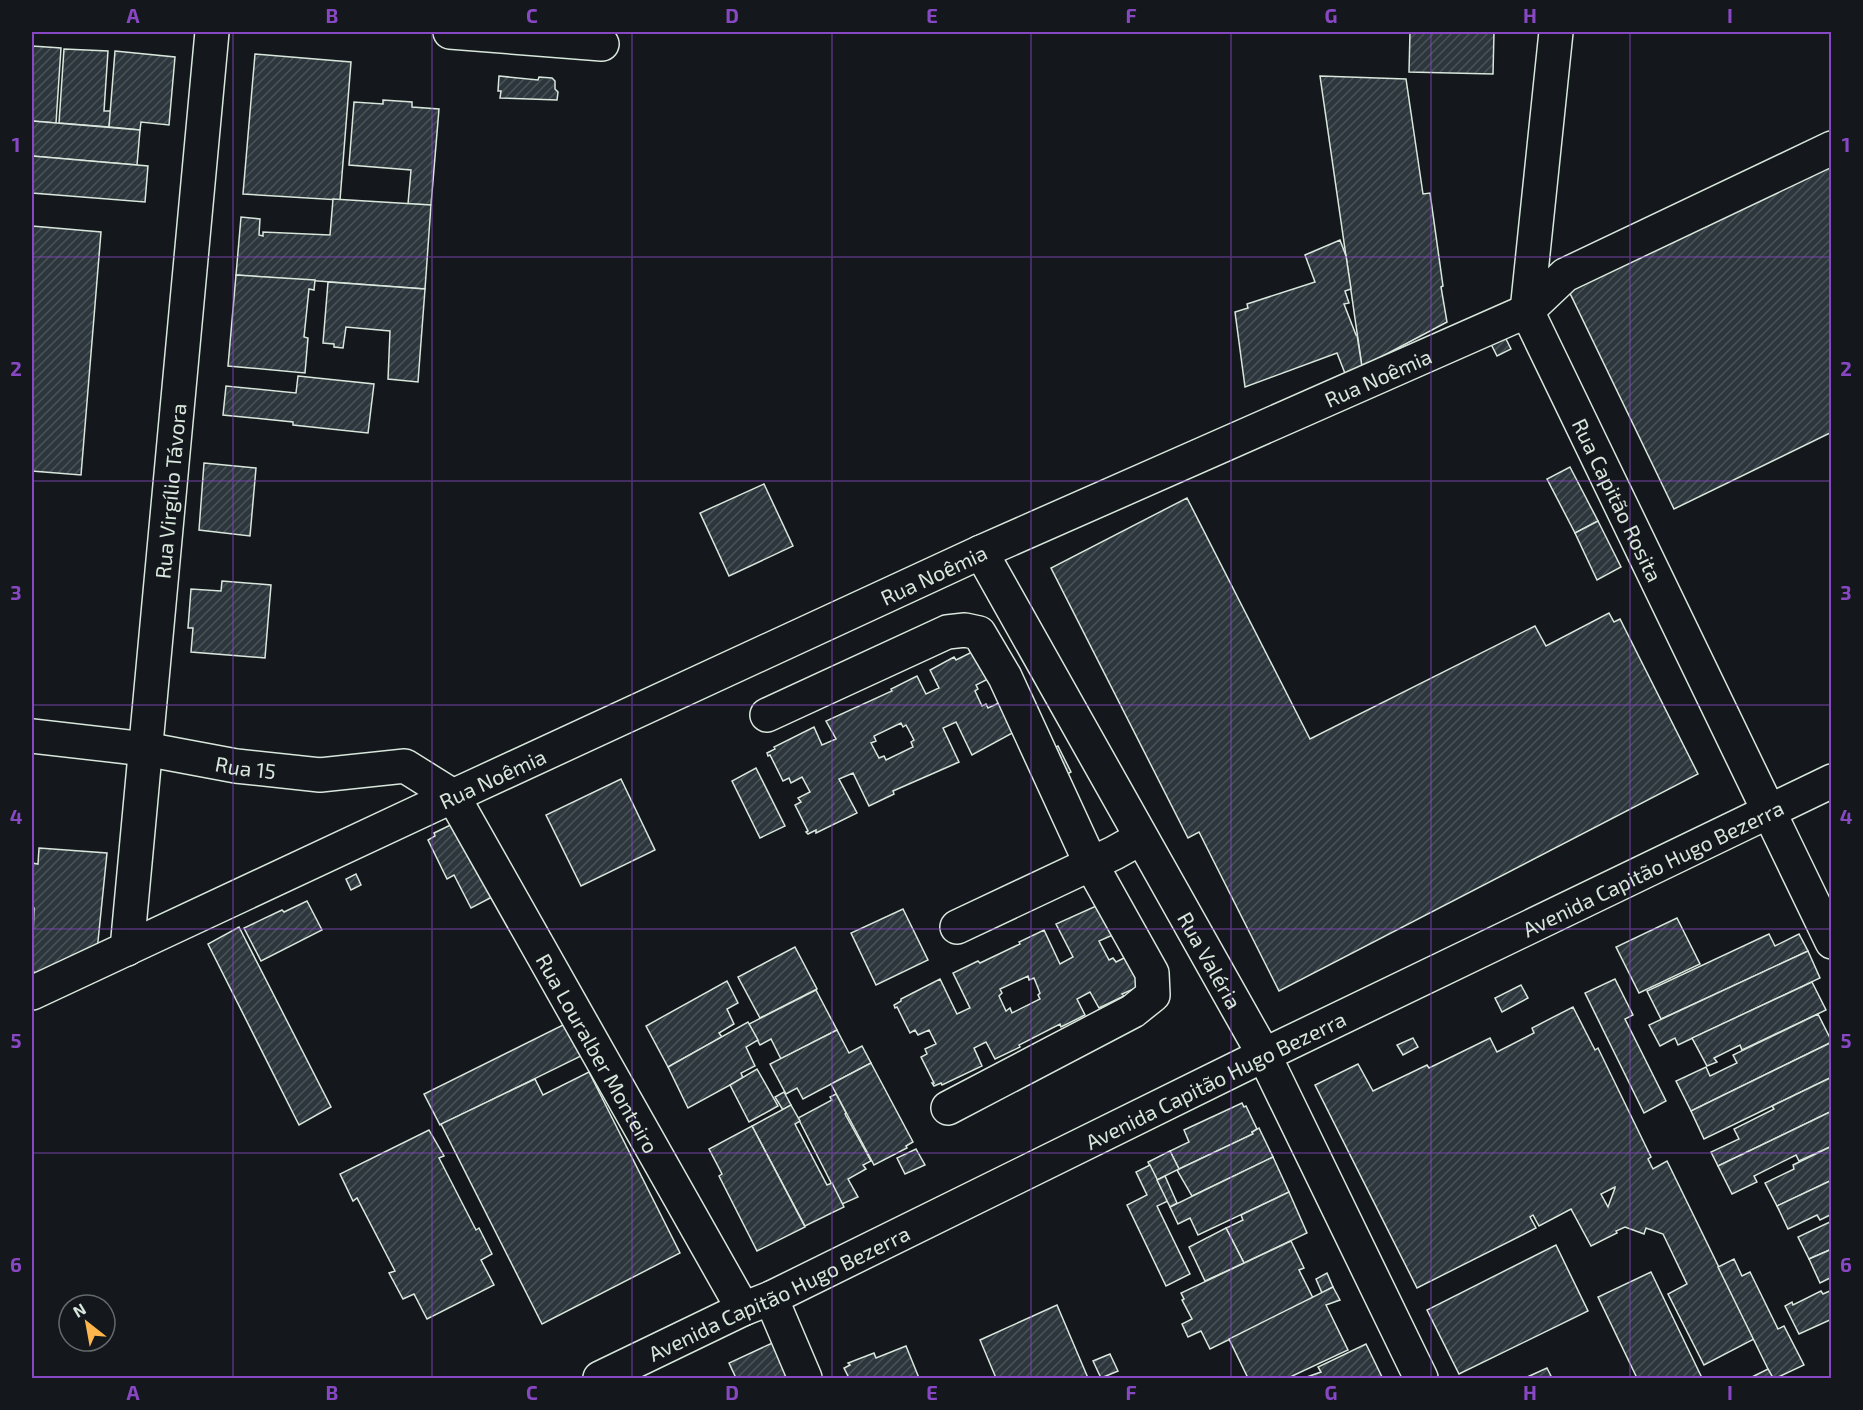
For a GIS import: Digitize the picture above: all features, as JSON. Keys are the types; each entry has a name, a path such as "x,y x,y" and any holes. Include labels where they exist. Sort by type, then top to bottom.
{"street":[{"name":"Rua Virgílio Távora","path":"127,949 212,32"},
{"path":"450,32 602,44"},
{"path":"1527,311 1556,32"},
{"name":"Rua Noêmia","path":"32,993 981,552 1527,311 1565,275 1832,148"},
{"name":"Rua Capitão Rosita","path":"1527,311 1832,942"},
{"name":"Rua Valéria","path":"981,552 1264,1055 1421,1378"},
{"path":"767,715 947,632 965,630 979,633 1005,677 1090,864 1152,973 1153,995 1133,1011 948,1108"},
{"name":"Rua 15","path":"32,736 145,749 236,766 320,776 405,766 453,796"},
{"name":"Avenida Capitão Hugo Bezerra","path":"600,1378 1832,781"},
{"name":"Rua Louralber Monteiro","path":"453,796 757,1303 806,1378"},
{"path":"957,927 1141,838"}],"building":[{"path":"1410,32 1494,32 1493,74 1409,72"},
{"path":"32,46 61,48 56,123 32,121"},
{"path":"64,49 108,51 104,111 111,111 109,127 59,123"},
{"path":"115,51 175,57 169,125 141,122 140,130 109,127"},
{"path":"255,54 351,62 340,200 243,194"},
{"path":"499,76 538,80 539,77 552,78 558,92 557,100 500,98"},
{"path":"1320,76 1406,79 1423,194 1430,193 1447,322 1362,367"},
{"path":"383,100 412,102 412,107 439,109 431,205 408,204 411,170 349,165 354,102 383,104"},
{"path":"32,121 140,130 137,165 32,156"},
{"path":"32,156 148,166 145,202 32,193"},
{"path":"1832,156 1832,432 1674,509 1566,285"},
{"path":"333,199 431,205 425,289 236,275 241,217 260,219 259,235 263,236 263,232 330,235"},
{"path":"32,226 101,232 81,475 32,471"},
{"path":"1340,240 1346,256 1351,289 1345,291 1349,303 1344,304 1357,335 1362,367 1346,376 1337,353 1245,387 1235,312 1248,308 1247,304 1315,282 1305,255"},
{"path":"236,275 315,280 314,290 309,289 304,337 308,338 305,373 228,366"},
{"path":"328,282 425,289 418,382 388,379 390,331 346,327 343,348 323,343"},
{"path":"1505,337 1511,349 1497,356 1491,344"},
{"path":"298,376 374,384 368,433 223,415 226,386 296,393"},
{"path":"204,463 256,468 250,536 199,530"},
{"path":"1570,467 1598,521 1575,533 1547,479"},
{"path":"764,484 793,546 729,576 700,513"},
{"path":"1187,498 1310,739 1535,626 1546,646 1609,613 1614,622 1620,619 1698,774 1279,991 1199,832 1188,838 1051,568"},
{"path":"1598,521 1621,567 1597,580 1575,533"},
{"path":"222,581 271,585 265,658 191,652 193,628 188,628 191,589 221,591"},
{"path":"978,649 990,678 976,685 978,689 975,691 982,706 986,704 988,708 1001,702 1018,730 972,755 956,722 943,728 959,762 893,791 894,794 869,806 853,773 839,779 857,813 816,833 816,830 808,834 795,805 801,802 798,798 810,792 802,777 791,783 789,778 783,781 767,753 775,749 774,747 814,727 822,745 836,739 826,721 892,691 891,689 917,676 926,694 939,688 930,670 954,657 956,660","holes":["901,723 903,727 906,725 914,740 911,742 913,747 886,760 884,756 879,758 871,743 876,741 874,736"]},
{"path":"1058,746 1071,772 1057,780 1050,750"},
{"path":"756,768 785,826 760,838 732,781"},
{"path":"621,779 655,850 581,886 546,815"},
{"path":"463,819 498,894 471,908 454,875 447,879 428,840 435,836 434,833"},
{"path":"39,848 107,853 97,951 37,980 32,967 34,908 32,908 32,863 38,864"},
{"path":"356,874 361,885 351,890 346,879"},
{"path":"307,901 322,930 261,961 244,928"},
{"path":"1105,902 1117,933 1099,941 1109,960 1113,958 1116,962 1128,956 1145,984 1099,1008 1090,992 1077,999 1085,1015 1061,1027 1060,1024 995,1059 986,1042 974,1048 982,1066 942,1085 941,1083 934,1086 921,1057 927,1054 925,1049 936,1044 929,1030 918,1035 915,1030 910,1033 894,1005 940,979 957,1014 970,1008 953,973 978,961 980,963 1044,930 1060,964 1073,957 1056,924","holes":["1028,976 1029,980 1034,978 1040,999 1012,1013 1010,1008 1006,1011 999,996 1002,993 1000,989"]},
{"path":"903,909 928,960 876,985 851,933"},
{"path":"1677,918 1700,964 1639,993 1616,947"},
{"path":"239,927 331,1107 299,1125 208,944"},
{"path":"1769,934 1775,946 1799,934 1808,951 1661,1019 1647,991"},
{"path":"795,947 817,989 760,1018 738,977"},
{"path":"1808,951 1820,978 1678,1045 1675,1038 1660,1046 1649,1025"},
{"path":"1615,979 1633,1015 1625,1019 1666,1101 1644,1113 1585,993"},
{"path":"727,981 738,1003 727,1009 734,1024 719,1033 722,1037 668,1067 646,1026"},
{"path":"1812,982 1826,1010 1742,1050 1740,1045 1714,1058 1717,1062 1707,1066 1692,1038"},
{"path":"1521,985 1528,998 1502,1012 1495,998"},
{"path":"816,990 837,1030 781,1059 771,1039 760,1045 749,1024"},
{"path":"1573,1007 1595,1050 1598,1048 1651,1157 1648,1159 1653,1169 1667,1161 1754,1339 1704,1365 1668,1294 1687,1284 1663,1234 1646,1228 1644,1234 1625,1227 1591,1246 1571,1209 1539,1226 1533,1215 1530,1217 1536,1228 1417,1288 1315,1085 1358,1064 1373,1091 1427,1065 1429,1068 1490,1038 1497,1052 1534,1033 1532,1028","holes":["1615,1187 1608,1207 1601,1194"]},
{"path":"1818,1014 1832,1042 1691,1111 1676,1081 1706,1067 1710,1076 1737,1063 1733,1055"},
{"path":"748,1022 758,1040 746,1047 755,1066 741,1073 743,1078 688,1108 668,1067"},
{"path":"565,1024 581,1056 440,1125 424,1094"},
{"path":"837,1030 849,1053 862,1046 871,1063 803,1099 797,1088 786,1094 770,1064"},
{"path":"1413,1038 1418,1047 1403,1055 1397,1045"},
{"path":"1832,1042 1832,1077 1704,1139 1691,1111"},
{"path":"871,1063 913,1142 906,1146 907,1148 874,1165 831,1084"},
{"path":"757,1069 778,1106 749,1122 730,1085"},
{"path":"589,1072 680,1253 542,1324 441,1124 535,1079 543,1095"},
{"path":"1832,1077 1832,1111 1718,1166 1711,1152 1739,1139 1734,1129 1774,1109 1772,1106"},
{"path":"784,1092 791,1105 783,1110 775,1097"},
{"path":"836,1094 871,1161 863,1165 866,1169 848,1179 858,1197 842,1204 798,1118 832,1100 830,1097"},
{"path":"1242,1103 1244,1107 1246,1106 1257,1129 1252,1132 1253,1134 1179,1169 1170,1151 1189,1142 1184,1130"},
{"path":"791,1105 800,1121 795,1124 827,1185 832,1183 844,1207 805,1226 752,1126"},
{"path":"1832,1111 1832,1146 1799,1161 1796,1155 1754,1176 1757,1182 1732,1194 1718,1166"},
{"path":"752,1126 805,1227 757,1251 719,1176 722,1174 709,1149"},
{"path":"1259,1128 1273,1157 1192,1196 1177,1170 1253,1134 1252,1132"},
{"path":"429,1130 444,1156 439,1158 476,1230 479,1228 492,1254 481,1260 494,1285 427,1319 414,1294 403,1299 389,1273 395,1271 357,1198 353,1201 340,1174"},
{"path":"1832,1146 1832,1180 1777,1206 1765,1183 1794,1169 1793,1165"},
{"path":"916,1149 925,1165 905,1174 897,1158"},
{"path":"1170,1151 1179,1169 1157,1180 1148,1162"},
{"path":"1273,1157 1289,1192 1198,1235 1190,1218 1178,1224 1170,1207"},
{"path":"1150,1165 1168,1201 1157,1206 1190,1274 1166,1286 1127,1205 1147,1195 1136,1172"},
{"path":"1165,1176 1177,1203 1170,1207 1157,1180"},
{"path":"1832,1180 1832,1214 1820,1220 1817,1215 1788,1229 1777,1206"},
{"path":"1289,1192 1307,1233 1244,1263 1226,1228 1243,1220 1241,1215"},
{"path":"1832,1221 1832,1249 1809,1259 1798,1237"},
{"path":"1226,1228 1244,1263 1205,1281 1189,1247"},
{"path":"1291,1241 1304,1268 1299,1270 1313,1298 1210,1349 1201,1331 1188,1337 1182,1324 1192,1319 1182,1300 1184,1299 1181,1293"},
{"path":"1556,1245 1588,1311 1459,1374 1427,1310"},
{"path":"1832,1249 1832,1277 1820,1283 1809,1259"},
{"path":"1734,1259 1742,1276 1750,1272 1778,1329 1784,1326 1804,1365 1773,1378 1718,1267"},
{"path":"1651,1272 1702,1378 1637,1378 1598,1297"},
{"path":"1327,1273 1333,1287 1322,1293 1316,1279"},
{"path":"1333,1287 1340,1300 1326,1305 1348,1350 1288,1378 1248,1378 1229,1339"},
{"path":"1832,1290 1832,1319 1799,1334 1785,1306 1792,1302 1793,1305 1821,1291 1823,1294"},
{"path":"1057,1305 1088,1378 996,1378 980,1340"},
{"path":"781,1339 798,1378 736,1378 729,1363"},
{"path":"1366,1344 1382,1377 1304,1378 1321,1372 1318,1367"},
{"path":"906,1346 919,1378 849,1378 844,1368 850,1365 848,1363 874,1353 876,1358"},
{"path":"1110,1354 1118,1371 1101,1378 1093,1361"},
{"path":"1547,1368 1552,1378 1525,1378"},
{"path":"1768,1369 1773,1378 1750,1378"}]}
